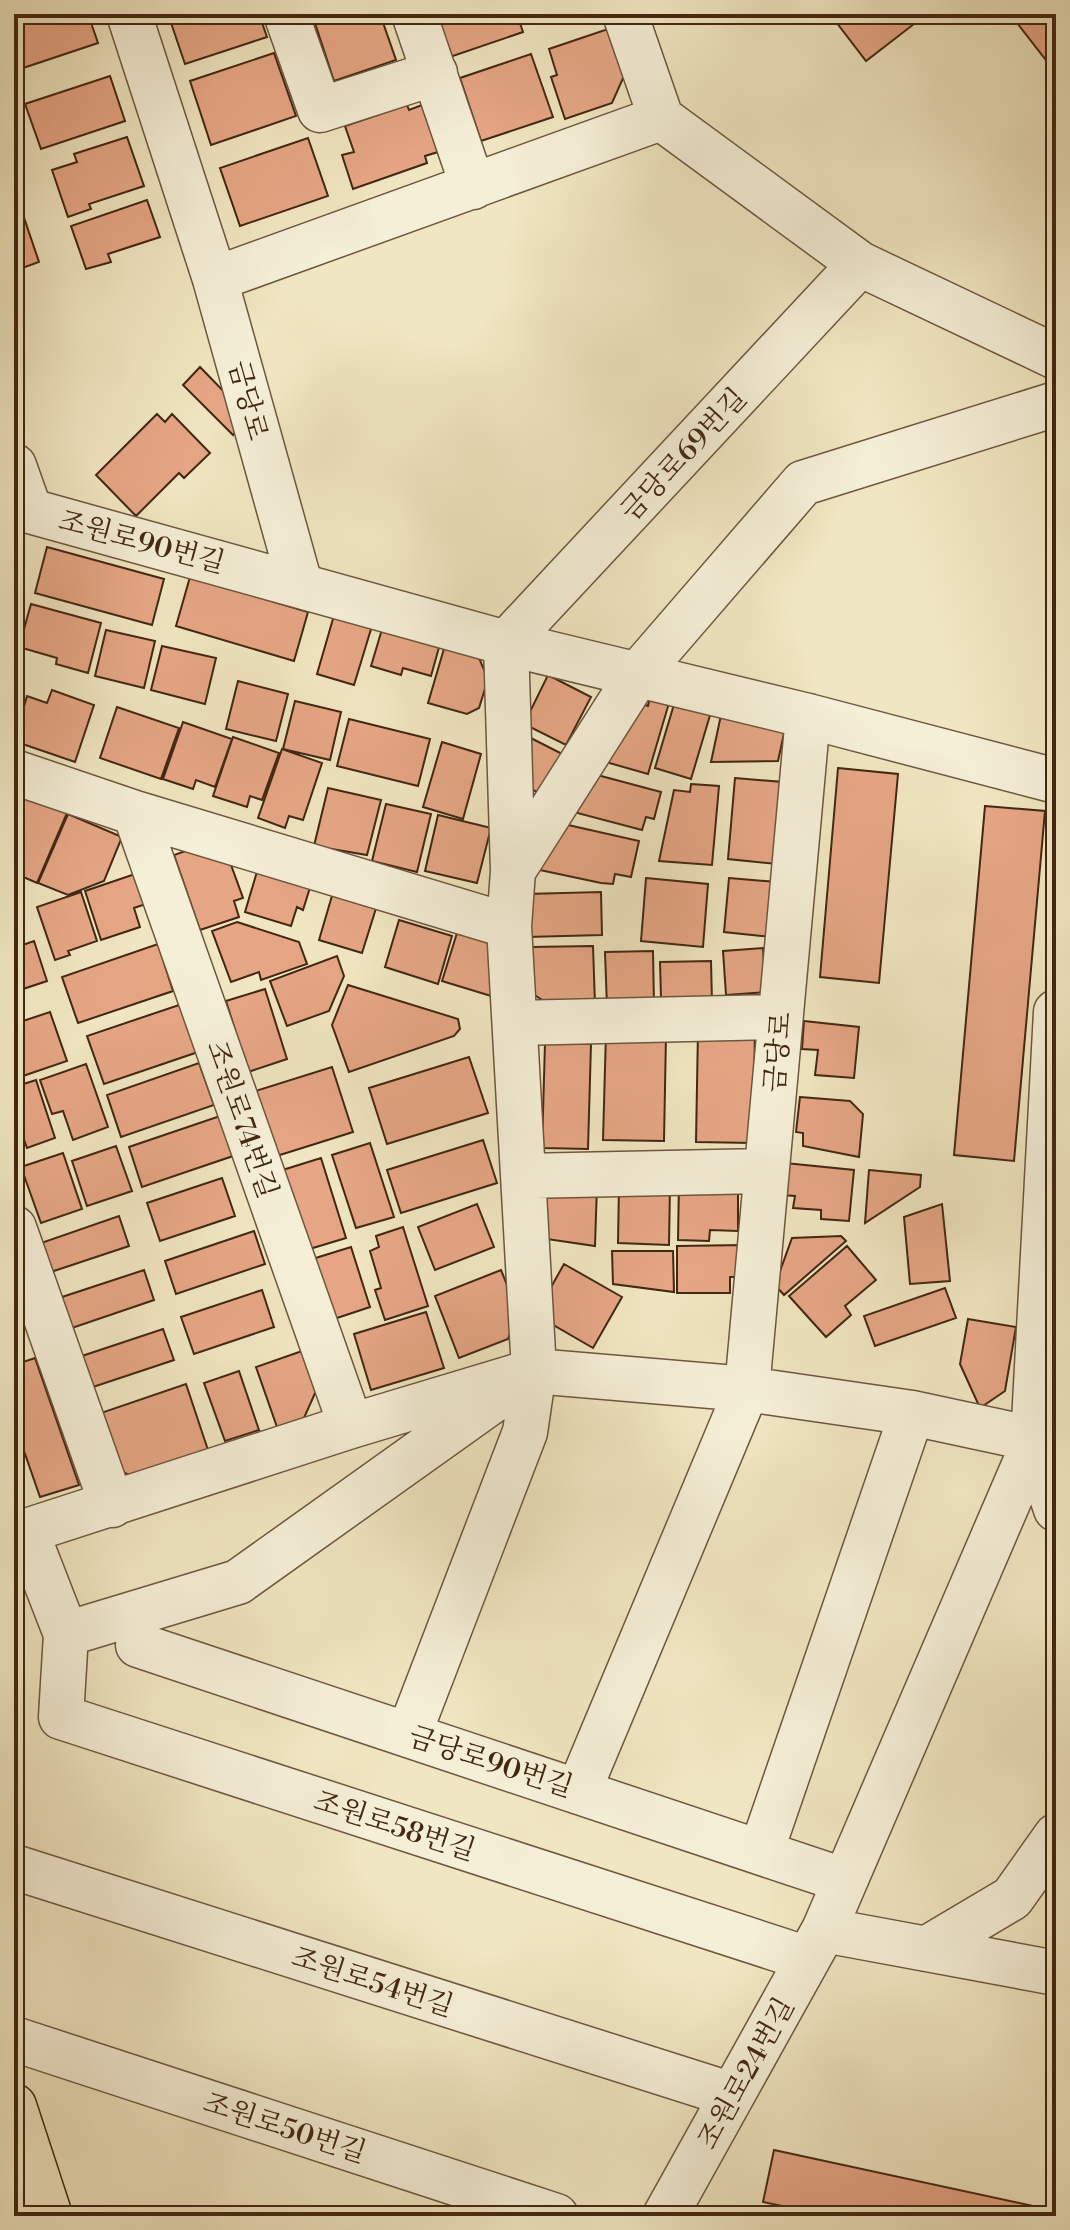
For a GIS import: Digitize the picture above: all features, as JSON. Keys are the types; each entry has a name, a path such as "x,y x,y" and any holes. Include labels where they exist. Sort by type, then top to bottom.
{"main road":[{"path":"14,2106 50,2216"}],"street":[{"name":"금당로","path":"129,14 215,279 300,584"},
{"path":"286,14 320,110 435,73"},
{"path":"414,14 473,187"},
{"path":"625,14 661,118 860,264 1056,357"},
{"path":"215,279 661,118"},
{"name":"금당로69번길","path":"506,643 860,264"},
{"path":"513,871 638,674 803,483 1056,404"},
{"name":"조원로90번길","path":"14,466 30,511 300,584"},
{"path":"300,584 506,643 808,716 1056,781"},
{"path":"409,1734 525,1432 534,1371 509,926 513,871 506,643"},
{"name":"금당로","path":"747,1389 808,716"},
{"path":"14,772 135,813 509,926"},
{"name":"조원로74번길","path":"135,813 351,1426"},
{"path":"1056,1012 1044,1442 1056,1509"},
{"path":"515,1023 780,1017"},
{"path":"523,1176 766,1171"},
{"path":"14,1228 112,1505"},
{"path":"66,1634 238,1582 534,1371"},
{"name":"조원로58번길","path":"816,1944 61,1717 66,1634 20,1533 351,1426 534,1371 747,1389 912,1413 1044,1442"},
{"path":"579,1790 747,1389"},
{"path":"1056,1391 1044,1442 816,1944 926,1949 1056,1973"},
{"path":"761,1852 912,1413"},
{"name":"금당로90번길","path":"138,1645 843,1880"},
{"path":"926,1949 1012,1898 1056,1836"},
{"name":"조원로54번길","path":"14,1867 732,2095"},
{"name":"조원로24번길","path":"665,2216 816,1944"},
{"name":"조원로50번길","path":"14,2039 556,2216"}],"green space":[{"path":"14,2167 30,2216 14,2216"}],"building":[{"path":"42,14 88,14 98,43 14,71 14,23"},
{"path":"168,14 259,14 267,37 185,64"},
{"path":"312,14 380,14 396,60 334,81"},
{"path":"432,14 517,14 523,32 447,58"},
{"path":"524,14 550,14 527,22"},
{"path":"830,14 920,14 923,17 866,61"},
{"path":"1020,14 1056,14 1056,73 1014,19"},
{"path":"608,29 624,76 612,103 565,119 551,77 557,75 549,49"},
{"path":"274,53 296,116 211,145 190,81"},
{"path":"531,54 553,117 481,141 460,78"},
{"path":"110,76 125,121 41,149 25,104"},
{"path":"407,105 409,110 422,105 438,152 425,156 427,163 353,189 342,155 354,152 345,126"},
{"path":"127,137 144,186 89,204 91,209 68,217 52,170 77,162 74,154"},
{"path":"308,138 328,196 240,226 220,168"},
{"path":"14,188 39,262 14,271"},
{"path":"147,200 160,237 108,254 111,262 86,269 71,226"},
{"path":"200,367 234,402 242,426 233,435 183,385"},
{"path":"157,414 165,422 172,414 210,453 184,478 179,473 136,516 96,475"},
{"path":"47,547 164,579 152,625 35,593"},
{"path":"190,577 308,612 294,661 176,626"},
{"path":"31,604 101,623 88,673 56,664 57,658 19,647"},
{"path":"337,605 375,616 354,685 317,674"},
{"path":"386,616 443,633 431,676 403,668 401,675 371,666"},
{"path":"106,630 155,641 144,688 95,676"},
{"path":"446,642 476,651 488,679 479,708 467,714 428,703"},
{"path":"162,646 216,658 205,704 151,690"},
{"path":"548,675 591,697 566,745 524,724"},
{"path":"238,681 288,694 276,741 226,729"},
{"path":"52,690 94,705 75,762 14,741 27,696 47,703"},
{"path":"650,697 669,703 648,774 606,762 624,699 648,706"},
{"path":"295,701 341,712 330,760 283,749"},
{"path":"675,701 711,712 691,779 655,768"},
{"path":"117,707 179,728 161,779 100,758"},
{"path":"721,715 785,729 778,761 711,762"},
{"path":"349,719 430,739 418,786 337,766"},
{"path":"183,722 232,739 215,787 196,780 193,789 163,779"},
{"path":"519,732 576,761 555,801 511,779"},
{"path":"233,737 279,753 262,800 250,796 247,807 213,796"},
{"path":"442,742 481,754 463,819 423,807"},
{"path":"282,749 322,763 303,820 289,816 285,828 258,818"},
{"path":"838,768 898,774 879,983 820,977"},
{"path":"586,772 661,792 654,819 646,817 642,830 562,809"},
{"path":"735,778 783,782 776,864 728,859"},
{"path":"691,784 719,786 712,865 659,861 674,790 690,792"},
{"path":"328,788 381,800 367,855 314,846"},
{"path":"14,791 67,813 37,883 14,873"},
{"path":"386,804 431,814 417,872 372,861"},
{"path":"985,806 1045,811 1014,1161 954,1155"},
{"path":"68,814 122,837 104,881 68,895 38,883"},
{"path":"438,815 491,828 477,883 425,871"},
{"path":"546,820 639,841 631,877 615,874 613,884 601,883 535,869"},
{"path":"191,849 227,854 243,898 234,901 239,917 200,930 174,855"},
{"path":"259,865 312,881 303,910 297,907 291,926 245,912"},
{"path":"135,874 146,904 134,908 140,927 101,940 85,891"},
{"path":"646,878 708,884 703,947 641,941"},
{"path":"729,878 777,882 772,937 724,932"},
{"path":"334,889 378,902 362,953 319,940"},
{"path":"14,891 21,913 14,915"},
{"path":"81,892 97,941 68,951 70,955 55,960 37,907"},
{"path":"601,892 602,935 527,937 526,894"},
{"path":"399,920 452,936 438,984 385,967"},
{"path":"237,922 299,942 307,964 261,980 259,972 231,982 212,931"},
{"path":"457,933 499,945 491,996 442,981"},
{"path":"34,941 47,981 14,992 14,948"},
{"path":"158,944 173,991 78,1023 62,977"},
{"path":"593,946 595,1004 550,1005 533,994 531,947"},
{"path":"763,948 766,992 726,995 723,951"},
{"path":"653,951 654,1006 607,1007 605,952"},
{"path":"337,956 344,976 329,1011 287,1026 270,981"},
{"path":"711,961 712,1002 661,999 660,962"},
{"path":"348,985 458,1019 460,1029 454,1036 349,1072 332,1025"},
{"path":"265,989 287,1059 248,1072 226,1001"},
{"path":"182,1004 198,1052 104,1084 87,1036"},
{"path":"50,1012 67,1061 14,1079 14,1024"},
{"path":"804,1021 859,1027 854,1078 815,1075 818,1050 802,1049"},
{"path":"698,1030 755,1032 753,1143 696,1142"},
{"path":"606,1033 666,1035 664,1141 603,1140"},
{"path":"545,1043 591,1044 588,1149 542,1148"},
{"path":"469,1057 488,1113 387,1144 369,1088"},
{"path":"199,1063 214,1105 121,1137 107,1095"},
{"path":"86,1064 108,1127 73,1140 63,1111 52,1114 40,1080"},
{"path":"332,1067 353,1132 264,1160 243,1095"},
{"path":"36,1080 55,1138 27,1148 20,1128 14,1130 14,1087"},
{"path":"800,1097 850,1101 863,1114 859,1157 803,1146 803,1133 796,1132"},
{"path":"220,1116 233,1156 142,1187 129,1147"},
{"path":"483,1140 497,1183 401,1213 387,1170"},
{"path":"370,1143 394,1217 356,1228 332,1155"},
{"path":"116,1146 132,1191 87,1206 72,1161"},
{"path":"63,1153 82,1209 41,1223 21,1167"},
{"path":"321,1158 346,1238 303,1251 273,1173"},
{"path":"785,1163 854,1170 849,1221 821,1219 821,1210 793,1208 795,1196 782,1195"},
{"path":"869,1170 921,1175 920,1187 865,1223"},
{"path":"222,1178 235,1216 160,1241 147,1203"},
{"path":"679,1181 738,1183 738,1231 710,1230 709,1241 678,1240"},
{"path":"534,1184 597,1185 595,1246 533,1237"},
{"path":"619,1184 670,1185 669,1245 618,1243"},
{"path":"477,1204 494,1247 435,1270 418,1227"},
{"path":"942,1204 950,1281 910,1284 904,1217"},
{"path":"119,1216 129,1246 51,1272 41,1243"},
{"path":"403,1227 428,1306 385,1320 375,1290 381,1288 370,1251 379,1247 376,1236"},
{"path":"254,1231 265,1264 176,1294 165,1261"},
{"path":"841,1236 846,1241 784,1295 775,1285 792,1238"},
{"path":"744,1245 744,1277 730,1277 730,1293 677,1293 677,1246"},
{"path":"847,1246 876,1280 845,1306 851,1315 826,1337 789,1296"},
{"path":"351,1247 370,1307 325,1322 306,1261"},
{"path":"612,1251 673,1251 674,1292 613,1284"},
{"path":"564,1264 622,1297 593,1348 550,1323 545,1298"},
{"path":"144,1270 154,1300 69,1329 59,1298"},
{"path":"501,1270 518,1312 508,1339 459,1358 435,1296"},
{"path":"945,1288 956,1318 875,1346 864,1316"},
{"path":"262,1290 274,1327 194,1354 181,1317"},
{"path":"20,1298 29,1324 14,1329 14,1300"},
{"path":"426,1312 444,1368 371,1390 354,1334"},
{"path":"968,1319 1016,1327 1005,1391 980,1408 960,1364"},
{"path":"163,1329 174,1360 93,1387 82,1356"},
{"path":"302,1351 316,1391 304,1418 277,1427 256,1367"},
{"path":"35,1358 79,1485 40,1497 14,1422 14,1365"},
{"path":"239,1371 259,1430 225,1441 204,1383"},
{"path":"186,1384 209,1453 135,1478 113,1467 95,1415"},
{"path":"774,2150 1056,2211 1056,2216 830,2216 763,2202"}]}
